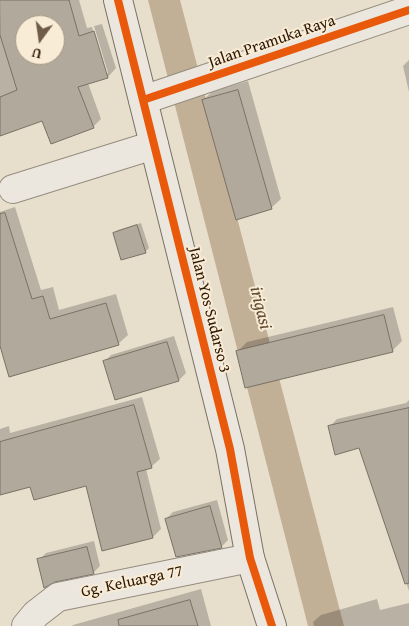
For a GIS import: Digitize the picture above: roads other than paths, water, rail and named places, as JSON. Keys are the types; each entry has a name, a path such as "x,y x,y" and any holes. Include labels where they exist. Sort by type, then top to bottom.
{"street":[{"name":"Jalan Yos Sudarso 3","path":"118,0 146,99 154,145 230,449 250,558 272,626"},
{"name":"Jalan Pramuka Raya","path":"146,99 409,10"},
{"path":"13,189 154,145"},
{"name":"Gg. Keluarga 77","path":"26,626 36,614 58,597 250,558"}],"water":[{"name":"irigasi","path":"148,0 180,0 344,626 308,626"}]}
